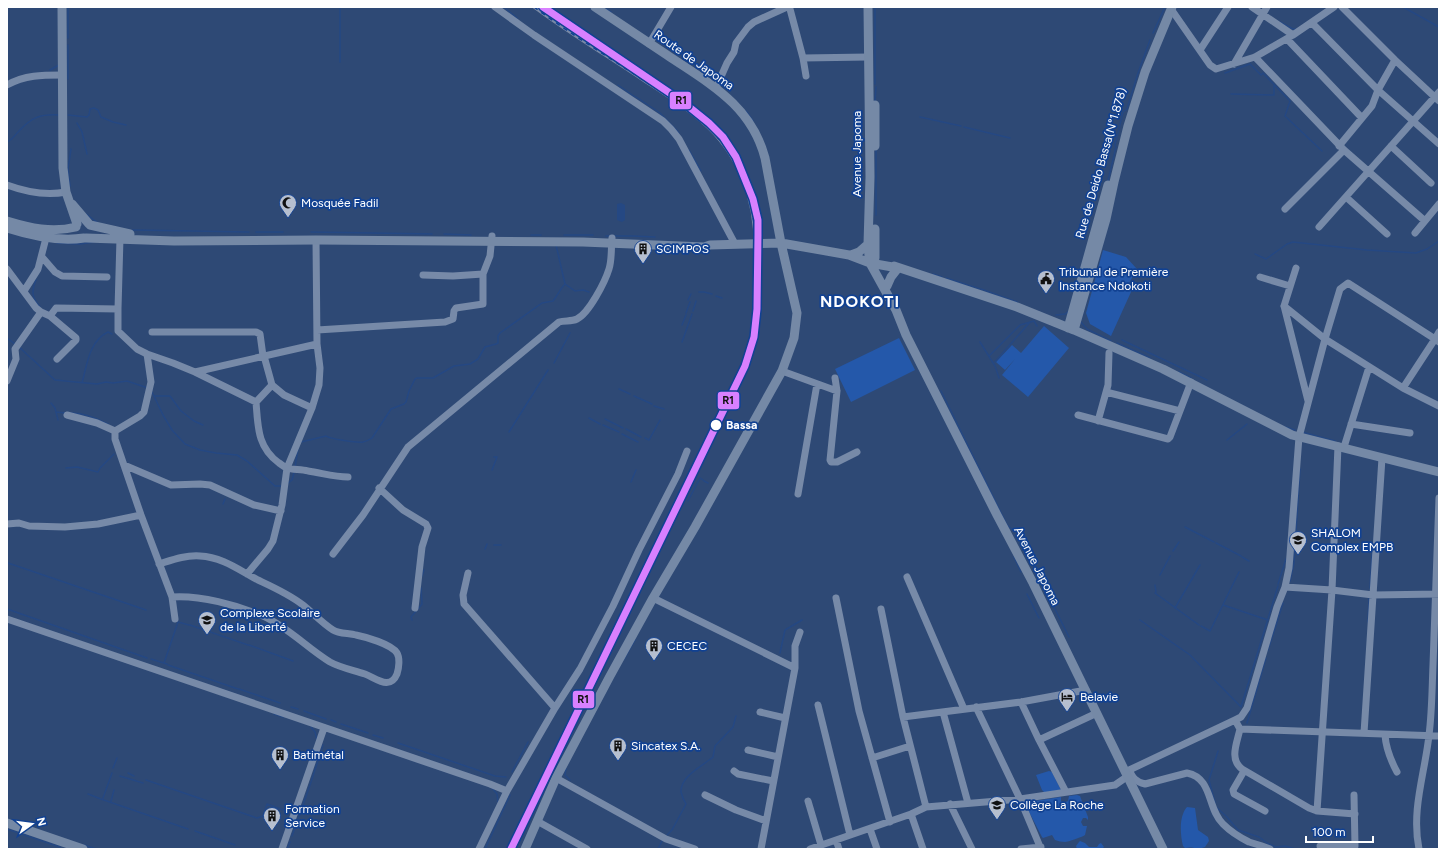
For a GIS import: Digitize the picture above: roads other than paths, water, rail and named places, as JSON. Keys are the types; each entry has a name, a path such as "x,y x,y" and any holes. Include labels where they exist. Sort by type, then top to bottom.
{"main road":[{"path":"62,7 63,168 67,196 76,226 77,235 85,238"},
{"name":"Route de Japoma","path":"525,849 556,778 610,676 653,598 696,526 782,371 794,338 798,313 781,243 765,158 757,135 742,112 716,88 595,7"},
{"name":"Avenue Japoma","path":"868,7 870,177 868,244 873,260 883,288 888,295 997,515 1033,583 1163,849"},
{"name":"Avenue Japoma","path":"874,7 873,260 887,286 888,295"},
{"path":"1071,329 1106,219 1128,126 1145,72 1169,8"},
{"path":"67,196 90,224 91,232 85,238"},
{"path":"7,221 46,238 65,240 85,238 252,238 316,240 544,239 658,243 704,247 710,245 781,243 850,255 873,260 1017,307 1163,369 1191,382 1255,417 1299,437 1439,472"},
{"path":"7,228 31,231 55,230 76,226 82,222 125,233 174,239"},
{"path":"252,238 359,234 492,239"},
{"path":"850,255 859,252 868,244"},
{"path":"887,286 891,277 898,268"},
{"path":"7,823 83,849"}],"street":[{"path":"496,7 534,35 663,121 679,139 735,244"},
{"path":"650,44 671,7"},
{"path":"716,88 727,63 734,52 736,43 748,27 754,22 788,7 790,9 803,58 806,76"},
{"path":"1200,50 1228,7"},
{"path":"1252,7 1263,14 1290,37 1362,118"},
{"path":"1234,64 1267,7"},
{"path":"1169,8 1210,65 1216,69 1254,57 1290,37 1334,7"},
{"path":"1319,228 1413,122 1438,97 1395,60 1342,7"},
{"path":"1312,23 1378,90 1439,144"},
{"path":"803,58 868,57"},
{"path":"1254,57 1342,148 1425,221"},
{"path":"1285,209 1342,148 1372,106 1378,90 1395,60"},
{"path":"7,85 25,77 62,75"},
{"path":"1392,146 1431,183"},
{"path":"7,185 34,192 57,193 67,196"},
{"path":"1346,197 1387,234"},
{"path":"1415,232 1439,204"},
{"path":"24,291 34,277 42,258 46,238"},
{"path":"120,238 117,326 119,333 137,349 147,354 173,362 256,402"},
{"path":"317,330 432,324 452,320 454,318 455,309 484,304 483,274 489,260 492,239"},
{"path":"247,574 273,541 281,511 287,468 312,408 319,385 320,368 317,330 316,240"},
{"path":"333,554 363,514 379,488 408,447 414,441 444,418 559,322 579,319 601,288 609,268 612,241"},
{"path":"42,258 55,272 62,276 106,277"},
{"path":"1296,268 1284,306 1308,404"},
{"path":"7,269 24,291 31,303 41,312 50,316 77,339 57,360"},
{"path":"423,274 453,276 483,274"},
{"path":"1260,277 1290,286"},
{"path":"810,849 890,822 926,807 1020,799 1115,785 1127,773 1241,717 1247,708 1277,607 1285,587 1290,561 1299,437 1340,289 1348,283 1437,341"},
{"path":"1284,306 1325,339 1403,388 1439,406"},
{"path":"50,316 56,308 118,309"},
{"path":"7,381 16,359 15,349 41,312"},
{"path":"152,332 256,332 260,334 263,356 272,385 288,397 312,408"},
{"path":"1403,388 1437,341 1439,332"},
{"path":"195,372 318,344"},
{"path":"1098,421 1106,392 1109,353"},
{"path":"115,431 144,412 147,395 150,388 147,354"},
{"path":"1317,811 1341,447 1351,424 1369,367"},
{"path":"782,371 837,392"},
{"path":"835,378 837,392 830,460 831,462 837,462 857,452"},
{"path":"1078,415 1168,439 1191,382"},
{"path":"798,494 817,384"},
{"path":"272,385 256,402 258,431 263,446 271,457 287,468 308,470 333,476 348,477"},
{"path":"1106,392 1180,411"},
{"path":"67,415 97,423 115,431"},
{"path":"1351,424 1410,433"},
{"path":"115,431 115,439 124,466 172,597 175,619"},
{"path":"479,849 507,791 580,668 613,606 639,550 678,474 687,451"},
{"path":"1364,734 1382,458"},
{"path":"124,466 171,485 210,485 254,505 281,511"},
{"path":"379,488 403,510 426,524 428,528 422,546 415,608"},
{"path":"1419,849 1416,828 1418,798 1429,736 1438,594 1439,498"},
{"path":"7,524 19,523 29,526 65,527 98,524 141,515"},
{"path":"159,564 184,556 208,557 231,565 283,592 302,604 335,631 368,637 394,650 397,653 399,660 397,674 392,682 383,683 365,674 332,663 292,634 264,617 235,607 190,596 172,597"},
{"path":"468,573 463,595 464,604 555,708"},
{"path":"907,577 964,709"},
{"path":"1285,587 1373,594 1438,594"},
{"path":"653,598 795,668"},
{"path":"836,598 859,711 890,822"},
{"path":"881,608 903,717 926,807"},
{"path":"7,619 476,779 507,791"},
{"path":"760,849 795,668 795,646 800,632"},
{"path":"903,717 1021,702 1086,690"},
{"path":"1021,702 1066,792"},
{"path":"818,705 850,835"},
{"path":"976,708 1020,799 1041,848 1021,849"},
{"path":"760,712 785,718"},
{"path":"943,712 968,803"},
{"path":"1039,740 1097,713"},
{"path":"1235,720 1240,729 1234,757 1237,766 1302,805 1317,811 1355,814"},
{"path":"282,849 324,728"},
{"path":"1240,729 1439,736"},
{"path":"1385,734 1388,755 1397,772"},
{"path":"872,758 910,746"},
{"path":"748,750 778,757"},
{"path":"1244,771 1233,792 1265,811"},
{"path":"734,772 745,776 773,781"},
{"path":"1127,773 1139,783 1145,784 1187,773 1191,774 1205,785 1216,816 1228,829 1250,842 1257,843 1270,849"},
{"path":"556,778 666,839 695,849"},
{"path":"705,795 736,810 766,821"},
{"path":"1320,846 1355,846 1354,795"},
{"path":"808,801 821,845"},
{"path":"950,804 972,849"},
{"path":"911,814 923,849"},
{"path":"537,820 587,849"},
{"path":"870,828 877,849"},
{"path":"836,840 839,849"},
{"path":"1417,840 1425,849"}],"waterway":[{"path":"68,7 68,38"},
{"path":"340,7 340,62"},
{"path":"875,7 875,84"},
{"path":"1153,33 1165,7"},
{"path":"1403,7 1439,27"},
{"path":"506,9 517,18"},
{"path":"606,9 611,12"},
{"path":"1280,22 1293,29 1296,29"},
{"path":"1108,181 1123,112 1127,109 1150,40"},
{"path":"68,45 68,54"},
{"path":"68,54 68,79"},
{"path":"1225,73 1250,64 1261,75 1263,73 1290,101 1285,116 1322,151"},
{"path":"50,70 59,65"},
{"path":"1231,94 1274,95 1274,84"},
{"path":"618,85 635,97"},
{"path":"875,101 876,87"},
{"path":"636,97 660,113 679,133"},
{"path":"68,115 87,117 90,109 94,108 98,110 101,117 126,125"},
{"path":"746,111 753,121"},
{"path":"7,142 12,139 28,122 37,117 59,115"},
{"path":"920,117 961,126"},
{"path":"77,123 82,132 87,154"},
{"path":"964,127 1010,138"},
{"path":"70,186 68,169 71,149"},
{"path":"876,149 876,215"},
{"path":"689,150 701,171"},
{"path":"86,214 98,223"},
{"path":"133,230 249,232"},
{"path":"256,232 283,232"},
{"path":"311,232 432,234"},
{"path":"444,234 471,235"},
{"path":"531,235 541,235"},
{"path":"564,235 593,235"},
{"path":"606,236 611,236"},
{"path":"614,236 632,236"},
{"path":"633,236 655,237"},
{"path":"1255,254 1266,259 1287,244 1293,242 1367,250 1416,253 1427,249 1439,241"},
{"path":"57,243 80,244 94,242"},
{"path":"301,442 326,436 360,442 368,440 372,438 391,409 406,402 409,391 415,379 433,378 454,366 470,364 478,359 485,347 498,343 498,336 500,333 542,303 553,301 565,284 556,245"},
{"path":"933,274 942,277"},
{"path":"946,278 980,289"},
{"path":"36,280 33,288 33,294 35,301 40,307"},
{"path":"565,284 575,291 583,290 589,292"},
{"path":"981,289 1017,302"},
{"path":"699,292 712,294"},
{"path":"688,300 691,294"},
{"path":"716,296 722,298"},
{"path":"693,311 696,301"},
{"path":"686,313 690,302"},
{"path":"1056,315 1065,314 1069,311"},
{"path":"682,342 692,314"},
{"path":"682,325 686,315"},
{"path":"989,356 1020,325 1034,321 1037,326"},
{"path":"1080,321 1087,329 1111,341"},
{"path":"995,362 1030,322"},
{"path":"82,383 87,361 93,347 102,336 108,332 112,334"},
{"path":"554,363 570,333"},
{"path":"7,338 15,344"},
{"path":"1122,340 1207,380"},
{"path":"980,342 995,366 999,378"},
{"path":"1117,343 1150,358"},
{"path":"19,347 55,380 97,384 127,381 148,388"},
{"path":"509,432 548,370"},
{"path":"1179,372 1191,378"},
{"path":"619,389 630,394"},
{"path":"941,391 1007,525 1013,530"},
{"path":"152,392 172,430 185,444 200,450 237,455 247,461 275,486 282,486"},
{"path":"155,396 170,396 181,411 194,421 203,425"},
{"path":"634,396 652,404"},
{"path":"51,403 55,408 58,420"},
{"path":"654,406 664,409"},
{"path":"56,412 66,413"},
{"path":"70,413 85,415 108,424"},
{"path":"589,418 600,424"},
{"path":"605,419 623,428"},
{"path":"645,438 649,440 660,420"},
{"path":"1227,440 1247,424"},
{"path":"603,425 619,432"},
{"path":"1285,427 1295,430"},
{"path":"626,429 641,437"},
{"path":"1302,432 1335,441"},
{"path":"622,434 638,442"},
{"path":"295,467 298,449"},
{"path":"66,468 77,467 98,472 114,454"},
{"path":"492,470 497,457 494,457"},
{"path":"1290,581 1294,563 1300,469"},
{"path":"631,482 636,470"},
{"path":"287,484 292,480 294,473"},
{"path":"688,501 700,478 703,480"},
{"path":"704,481 708,483"},
{"path":"223,504 225,499"},
{"path":"1185,527 1214,542"},
{"path":"1021,540 1046,590"},
{"path":"1173,551 1179,542"},
{"path":"1216,543 1241,556"},
{"path":"485,549 487,544"},
{"path":"494,545 501,545"},
{"path":"1370,588 1372,554"},
{"path":"1160,575 1170,556"},
{"path":"1014,557 1021,572"},
{"path":"1242,557 1249,561"},
{"path":"1278,584 1286,559"},
{"path":"8,563 146,610"},
{"path":"1175,608 1200,565"},
{"path":"422,576 424,570"},
{"path":"1201,626 1210,631 1239,572"},
{"path":"1155,585 1156,592"},
{"path":"1140,620 1190,655 1241,707 1278,586"},
{"path":"412,620 411,617 422,604 421,588"},
{"path":"1046,592 1052,601"},
{"path":"1155,593 1199,625"},
{"path":"1027,594 1039,618"},
{"path":"1368,622 1369,598"},
{"path":"1052,603 1069,637"},
{"path":"1268,650 1283,603 1282,604"},
{"path":"1223,605 1268,620"},
{"path":"7,609 147,658"},
{"path":"780,653 785,630 802,620"},
{"path":"164,663 178,622 189,625"},
{"path":"190,625 248,645"},
{"path":"624,659 635,640"},
{"path":"249,645 293,661"},
{"path":"1247,723 1266,658"},
{"path":"151,659 167,664"},
{"path":"168,665 238,689"},
{"path":"239,689 280,703"},
{"path":"291,707 298,709"},
{"path":"304,711 326,719"},
{"path":"274,714 283,717"},
{"path":"667,835 672,830 686,804 681,792 684,781 688,776 713,757 715,746 733,727 736,716"},
{"path":"331,720 336,722"},
{"path":"341,724 368,733"},
{"path":"311,727 315,732 317,740"},
{"path":"373,735 383,738"},
{"path":"512,772 528,742"},
{"path":"398,743 495,776 506,777"},
{"path":"292,836 323,745"},
{"path":"1215,803 1209,780 1218,751"},
{"path":"113,768 117,758"},
{"path":"566,769 565,775 570,780"},
{"path":"103,798 112,773"},
{"path":"128,773 134,776"},
{"path":"120,776 143,783"},
{"path":"146,780 257,818 263,816 267,804 289,812"},
{"path":"492,788 497,794 498,802"},
{"path":"111,801 114,790"},
{"path":"88,794 101,799"},
{"path":"485,849 510,795"},
{"path":"101,799 188,829"},
{"path":"1216,807 1238,830 1259,837 1276,847 1285,846 1295,849"},
{"path":"7,829 60,847"},
{"path":"195,831 235,845"},
{"path":"658,849 663,839"},
{"path":"287,849 290,842"},
{"path":"84,845 96,849"}],"railway":[{"path":"534,7 681,105 715,134 726,148 742,178 752,212 755,247"}],"place":[{"name":"Mosquée Fadil","path":"288,218"},
{"name":"SCIMPOS","path":"643,264"},
{"name":"Tribunal de Première Instance Ndokoti","path":"1046,294"},
{"name":"Bassa","path":"716,425"},
{"name":"SHALOM Complex EMPB","path":"1298,555"},
{"name":"Complexe Scolaire de la Liberté","path":"207,635"},
{"name":"CECEC","path":"654,661"},
{"name":"Belavie","path":"1067,712"},
{"name":"Sincatex S.A.","path":"618,761"},
{"name":"Batimétal","path":"280,770"},
{"name":"Collège La Roche","path":"997,820"},
{"name":"Formation Service","path":"272,831"}],"district":[{"name":"NDOKOTI","path":"860,301"}]}
